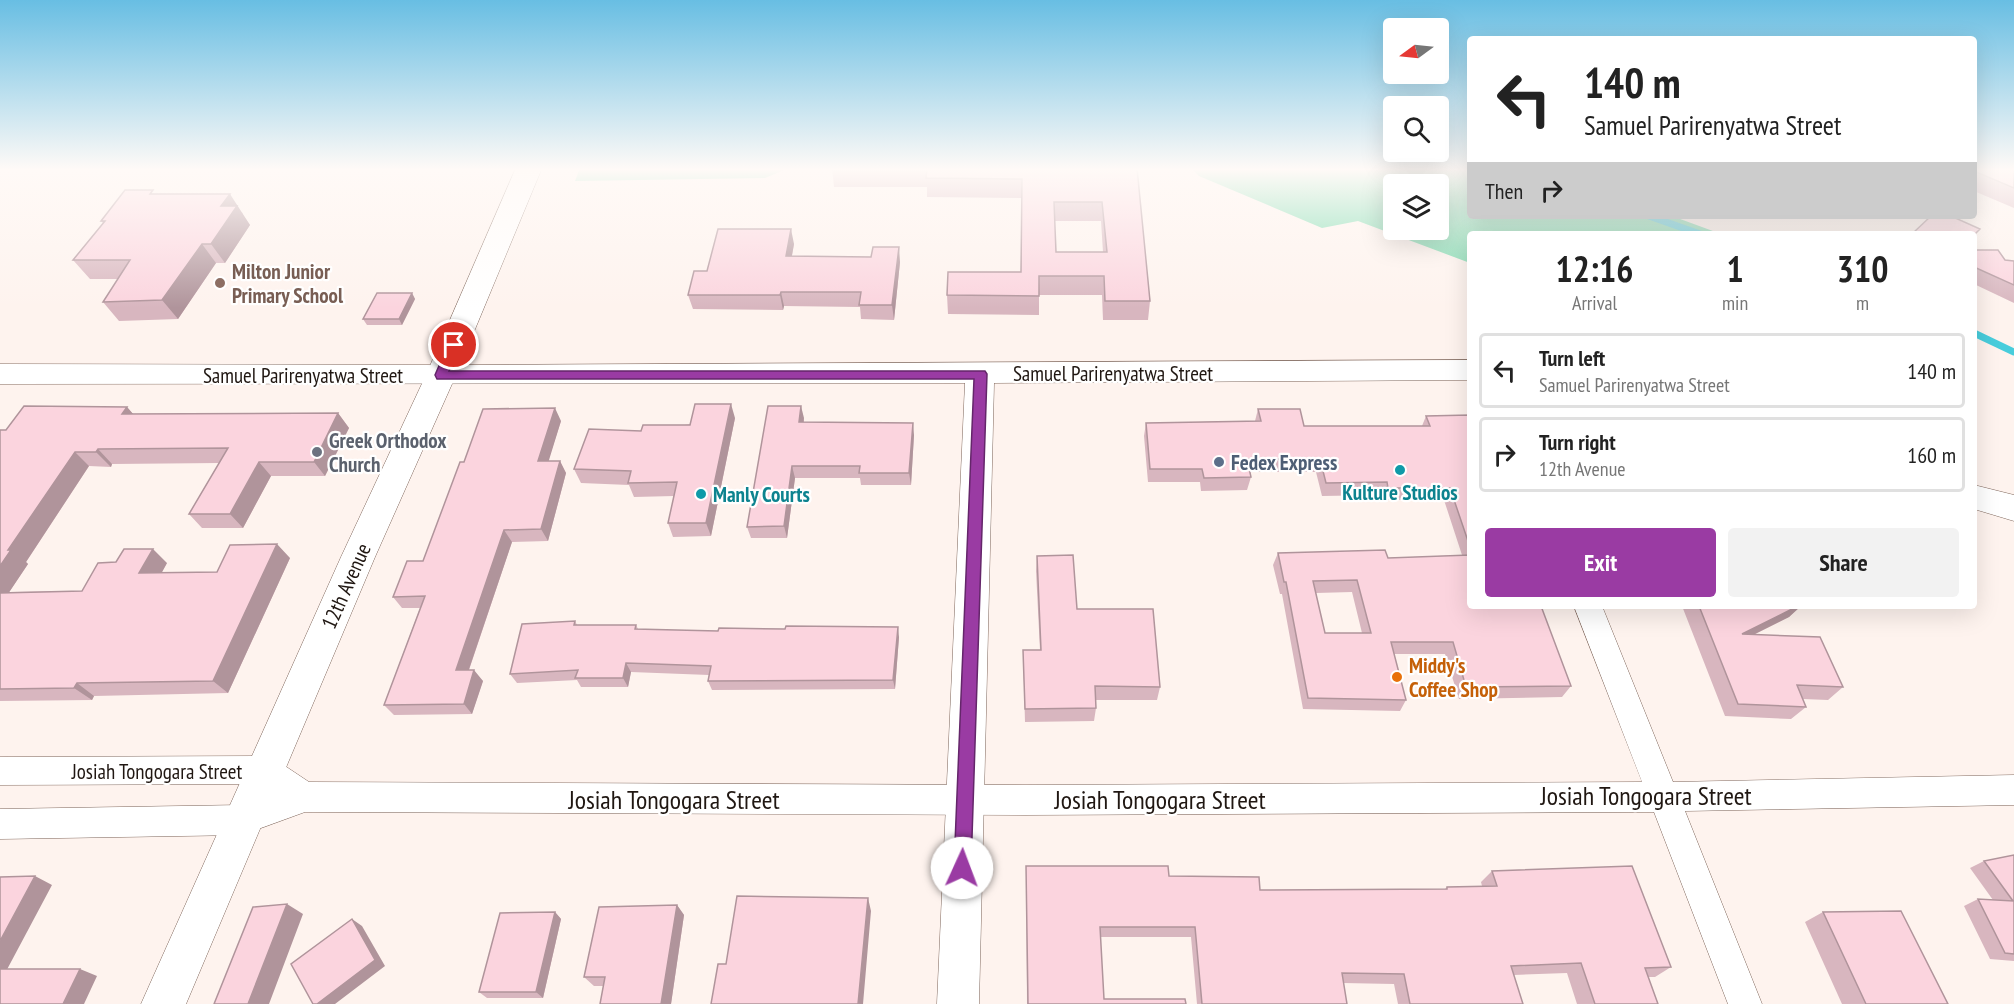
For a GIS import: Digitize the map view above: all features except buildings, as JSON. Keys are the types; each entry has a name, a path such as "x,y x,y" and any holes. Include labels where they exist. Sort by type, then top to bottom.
{"main road":[{"name":"12th Avenue","path":"163,1004 242,820 441,375 509,215"}],"street":[{"name":"Samuel Parirenyatwa Street","path":"0,374 980,374 1467,370"},
{"path":"958,1004 980,374"},
{"path":"1977,498 2014,508"},
{"path":"1589,609 1745,1004"},
{"name":"Josiah Tongogara Street","path":"0,771 265,770 305,797"},
{"name":"Josiah Tongogara Street","path":"0,824 242,820 305,797 964,800 1664,797 2014,790"}],"green space":[{"path":"1291,215 1383,215 1383,230 1358,221 1322,228"},
{"path":"1449,215 1467,215 1467,219 1680,219 1713,231 1467,231 1467,262 1409,240 1449,240"}],"waterway":[{"path":"1658,219 1692,231"},
{"path":"1977,334 2014,352"}],"place":[{"name":"Milton Junior Primary School","path":"220,283"},
{"name":"Greek Orthodox Church","path":"317,452"},
{"name":"Fedex Express","path":"1219,462"},
{"name":"Kulture Studios","path":"1400,470"},
{"name":"Manly Courts","path":"701,494"},
{"name":"Middy's Coffee Shop","path":"1397,677"}],"route":[{"path":"454,345 441,375 980,374 962,868"}]}
